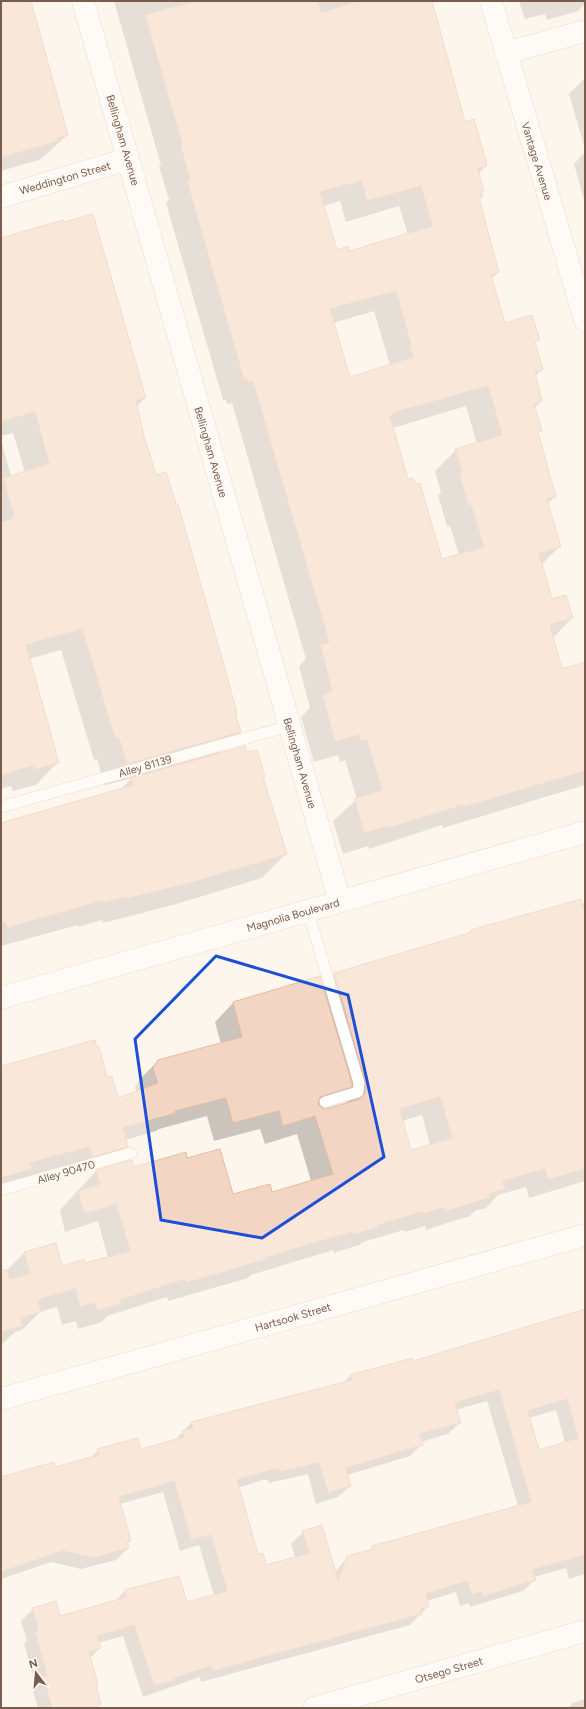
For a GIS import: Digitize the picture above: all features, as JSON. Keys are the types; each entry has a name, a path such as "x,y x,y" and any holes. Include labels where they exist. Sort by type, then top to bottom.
{"street":[{"name":"Bellingham Avenue","path":"83,1 340,902"},
{"name":"Vantage Avenue","path":"491,1 585,320"},
{"path":"506,54 585,31"},
{"name":"Weddington Street","path":"1,197 128,159"},
{"name":"Magnolia Boulevard","path":"1,998 585,832"},
{"name":"Hartsook Street","path":"1,1399 585,1235"},
{"name":"Otsego Street","path":"314,1708 585,1631"}],"lane":[{"name":"Alley 81139","path":"1,807 289,726"},
{"path":"308,911 359,1083 358,1092 325,1102"},
{"name":"Alley 90470","path":"1,1190 131,1153"}],"highlighted area":[{"path":"216,956 348,995 384,1157 262,1238 161,1220 135,1039"}],"building":[{"path":"1,1 31,1 68,135 58,138 58,141 1,158"},
{"path":"194,1 318,1 321,12 359,1 432,1 465,122 474,119 486,161 487,166 478,169 484,191 481,191 483,197 479,198 499,272 491,275 505,323 532,315 540,340 535,342 543,370 535,372 542,401 534,404 542,431 538,432 556,497 547,499 561,547 539,553 552,599 566,595 573,618 550,625 562,669 585,662 585,771 464,807 463,805 390,828 389,826 364,833 354,799 382,790 367,740 361,741 359,735 335,742 322,695 332,691 320,644 329,642 253,382 248,383 247,379 244,380 187,181 190,180 180,144 182,144 145,15","holes":["361,181 367,201 421,186 432,226 349,251 348,246 337,250 320,192","396,291 413,357 350,377 330,309","488,386 502,435 455,449 462,472 459,473 468,506 471,505 484,547 442,559 420,483 415,484 413,478 408,479 390,416 396,414 396,412"]},
{"path":"93,214 146,398 136,401 144,436 156,475 166,472 176,504 178,504 225,669 241,732 127,764 119,738 115,739 82,629 26,645 59,763 34,770 33,766 1,775 1,522 12,519 11,517 14,516 3,478 49,464 35,412 1,422 1,238 63,220 64,222"},
{"path":"245,746 247,752 257,750 265,777 263,777 287,854 198,881 127,899 126,897 103,903 102,901 7,928 5,922 1,924 1,823 133,785 131,778"},
{"path":"581,899 585,913 585,1169 548,1180 545,1169 503,1181 505,1189 489,1194 489,1198 445,1212 444,1208 423,1214 423,1212 378,1225 379,1227 353,1235 352,1232 186,1283 185,1279 121,1300 122,1303 97,1311 95,1303 80,1307 75,1289 38,1300 41,1312 21,1318 23,1326 1,1332 1,1270 7,1270 10,1279 30,1274 24,1252 56,1243 62,1266 84,1259 85,1263 130,1251 116,1204 84,1214 78,1191 100,1184 96,1170 132,1160 134,1167 186,1152 187,1158 220,1149 233,1194 270,1184 272,1192 333,1174 315,1116 283,1126 279,1111 233,1123 226,1098 175,1111 176,1113 123,1128 128,1147 92,1157 89,1147 30,1163 32,1169 1,1178 1,1066 95,1040 97,1048 99,1047 107,1077 112,1076 118,1098 158,1083 153,1068 158,1060 242,1037 233,1002 320,976 352,1084 352,1087 320,1097 318,1104 323,1109 327,1109 360,1099 365,1093 366,1084 334,973 472,932 471,930","holes":["440,1097 452,1138 411,1150 400,1109"]},
{"path":"585,1309 585,1555 532,1570 536,1580 482,1597 481,1592 472,1595 467,1581 426,1594 429,1606 421,1609 422,1614 213,1671 211,1666 175,1678 175,1680 154,1686 134,1625 97,1636 101,1648 89,1652 98,1684 96,1685 101,1704 94,1708 52,1708 43,1677 47,1676 35,1632 38,1628 32,1608 56,1601 60,1616 126,1597 124,1590 179,1576 187,1602 227,1591 211,1535 191,1540 174,1481 119,1497 131,1541 127,1542 129,1548 93,1558 63,1551 1,1572 1,1477 54,1462 55,1467 99,1455 97,1449 138,1438 141,1449 184,1437 182,1431 193,1428 191,1422 352,1380 350,1375 412,1358 413,1361","holes":["499,1390 531,1502 372,1546 373,1549 347,1556 338,1581 322,1525 302,1531 309,1553 266,1565 263,1553 258,1554 237,1480 274,1469 279,1469 280,1472 319,1463 328,1493 351,1486 346,1468 423,1445 420,1434 461,1423 455,1403","567,1399 578,1438 539,1450 528,1411"]}]}
